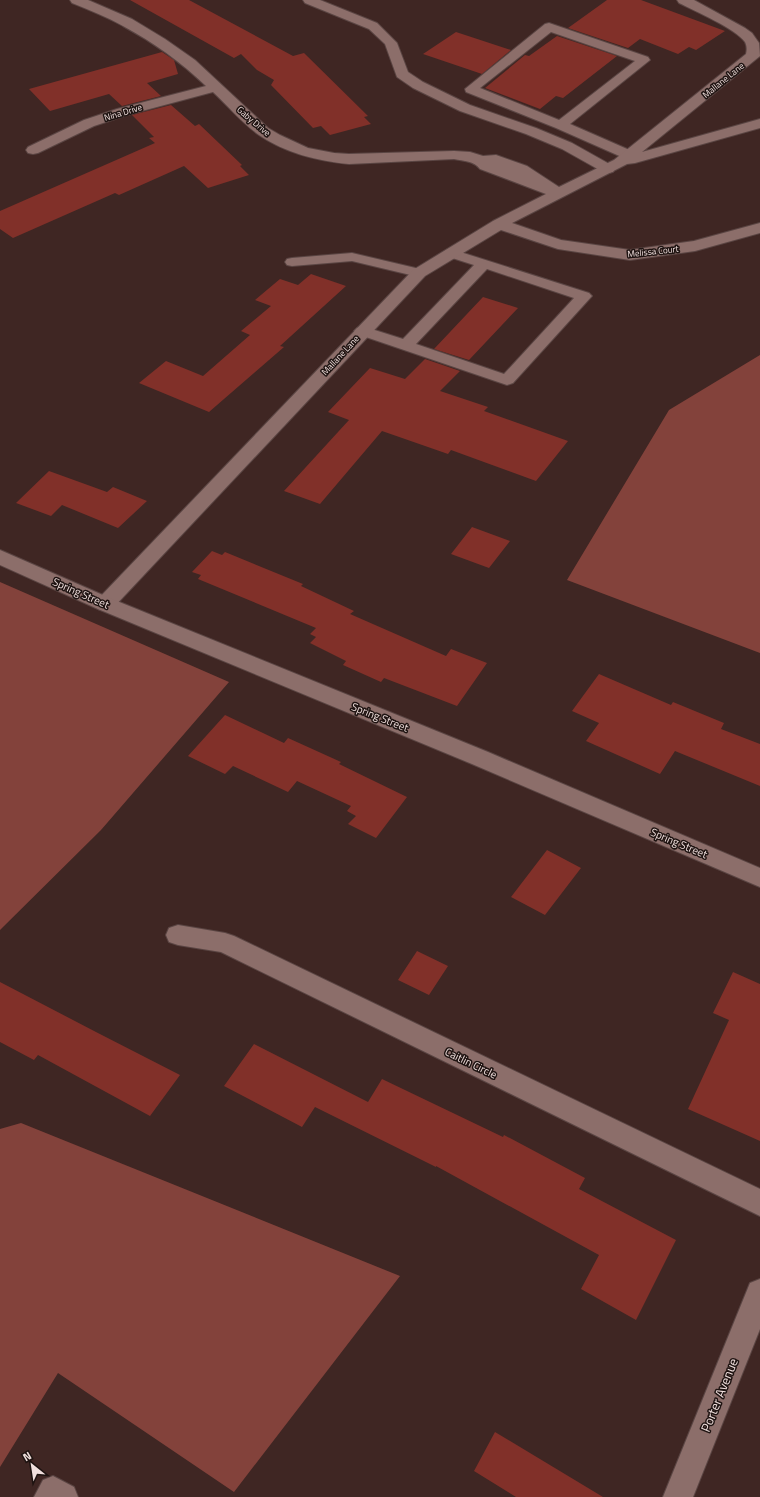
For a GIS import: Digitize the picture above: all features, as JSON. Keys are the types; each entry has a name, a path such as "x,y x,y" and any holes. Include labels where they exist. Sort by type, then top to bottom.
{"street":[{"name":"Gaby Drive","path":"77,0 127,22 160,42 190,63 263,131 303,151 334,158 349,159 454,155 470,157 482,161 496,160 522,170 559,194"},
{"name":"Mallane Lane","path":"105,604 362,331 419,273 499,224 619,162 753,56 754,50 751,40 735,27 684,0"},
{"name":"Nina Drive","path":"33,150 89,123 115,114 216,87"},
{"name":"Mallane Lane","path":"619,162 760,123"},
{"name":"Melissa Court","path":"499,224 558,244 630,255 695,246 760,228"},
{"name":"Spring Street","path":"0,557 105,604 480,758 760,878"},
{"name":"Caitlin Circle","path":"178,935 225,943 760,1203"},
{"name":"Porter Avenue","path":"678,1497 760,1293"}],"lane":[{"path":"309,0 373,26 391,43 402,74 418,85 465,108 531,131 567,146 619,162"},
{"path":"561,125 644,60 549,27 471,89 561,125 619,162"},
{"path":"362,331 507,380 584,296 451,253"},
{"path":"292,262 352,257 419,273"},
{"path":"405,346 484,264"},
{"path":"48,1497 53,1490 64,1497"}],"shaded area":[{"path":"760,355 760,653 567,580 669,410"},
{"path":"0,582 229,682 101,830 0,930"},
{"path":"21,1123 400,1276 234,1492 58,1373 0,1467 0,1129"}],"building":[{"path":"130,0 189,0 293,56 304,53 368,116 364,117 371,124 330,135 321,126 313,128 271,85 274,80 257,70 241,54 234,58"},
{"path":"607,0 641,0 725,31 696,50 689,47 678,54 640,39 628,48 568,28"},
{"path":"456,32 511,50 482,74 423,54"},
{"path":"557,36 617,56 563,98 556,96 540,109 485,88 525,55 529,56"},
{"path":"162,52 174,60 178,74 147,83 161,96 122,106 109,94 50,111 29,89"},
{"path":"171,105 195,126 199,124 242,165 240,166 249,175 208,188 184,166 119,195 115,193 13,238 0,229 0,211 155,143 149,138 154,137 132,115"},
{"path":"311,274 346,286 280,346 284,347 209,412 139,383 166,361 203,376 250,335 241,331 271,306 255,300 280,279 298,285"},
{"path":"483,297 518,308 469,360 434,349"},
{"path":"425,359 460,371 440,391 488,407 484,411 568,441 536,481 451,450 448,454 382,431 320,504 284,491 349,420 328,412 370,368 405,379"},
{"path":"49,471 107,492 113,487 147,501 118,528 62,505 51,516 16,503"},
{"path":"472,527 510,541 489,568 451,554"},
{"path":"212,551 222,555 225,552 303,584 301,586 354,611 350,614 446,656 451,649 487,663 457,706 384,678 381,682 343,665 346,661 310,643 316,637 310,634 316,628 198,579 201,575 192,572"},
{"path":"599,674 671,705 673,702 724,723 721,729 760,744 760,786 675,751 660,774 586,741 599,723 572,711"},
{"path":"225,715 284,743 288,738 341,762 339,764 407,797 376,838 348,824 356,816 347,811 351,806 297,781 288,792 233,766 225,774 188,756"},
{"path":"547,850 581,868 545,915 511,897"},
{"path":"417,951 448,966 429,995 398,980"},
{"path":"733,972 760,984 760,1141 688,1109 729,1020 713,1013"},
{"path":"0,982 180,1075 150,1116 38,1055 34,1060 0,1042"},
{"path":"254,1044 368,1102 382,1079 503,1137 504,1135 585,1178 579,1189 676,1240 636,1320 581,1289 599,1255 436,1166 315,1107 302,1127 224,1086"},
{"path":"495,1432 603,1497 516,1497 474,1471"}]}
